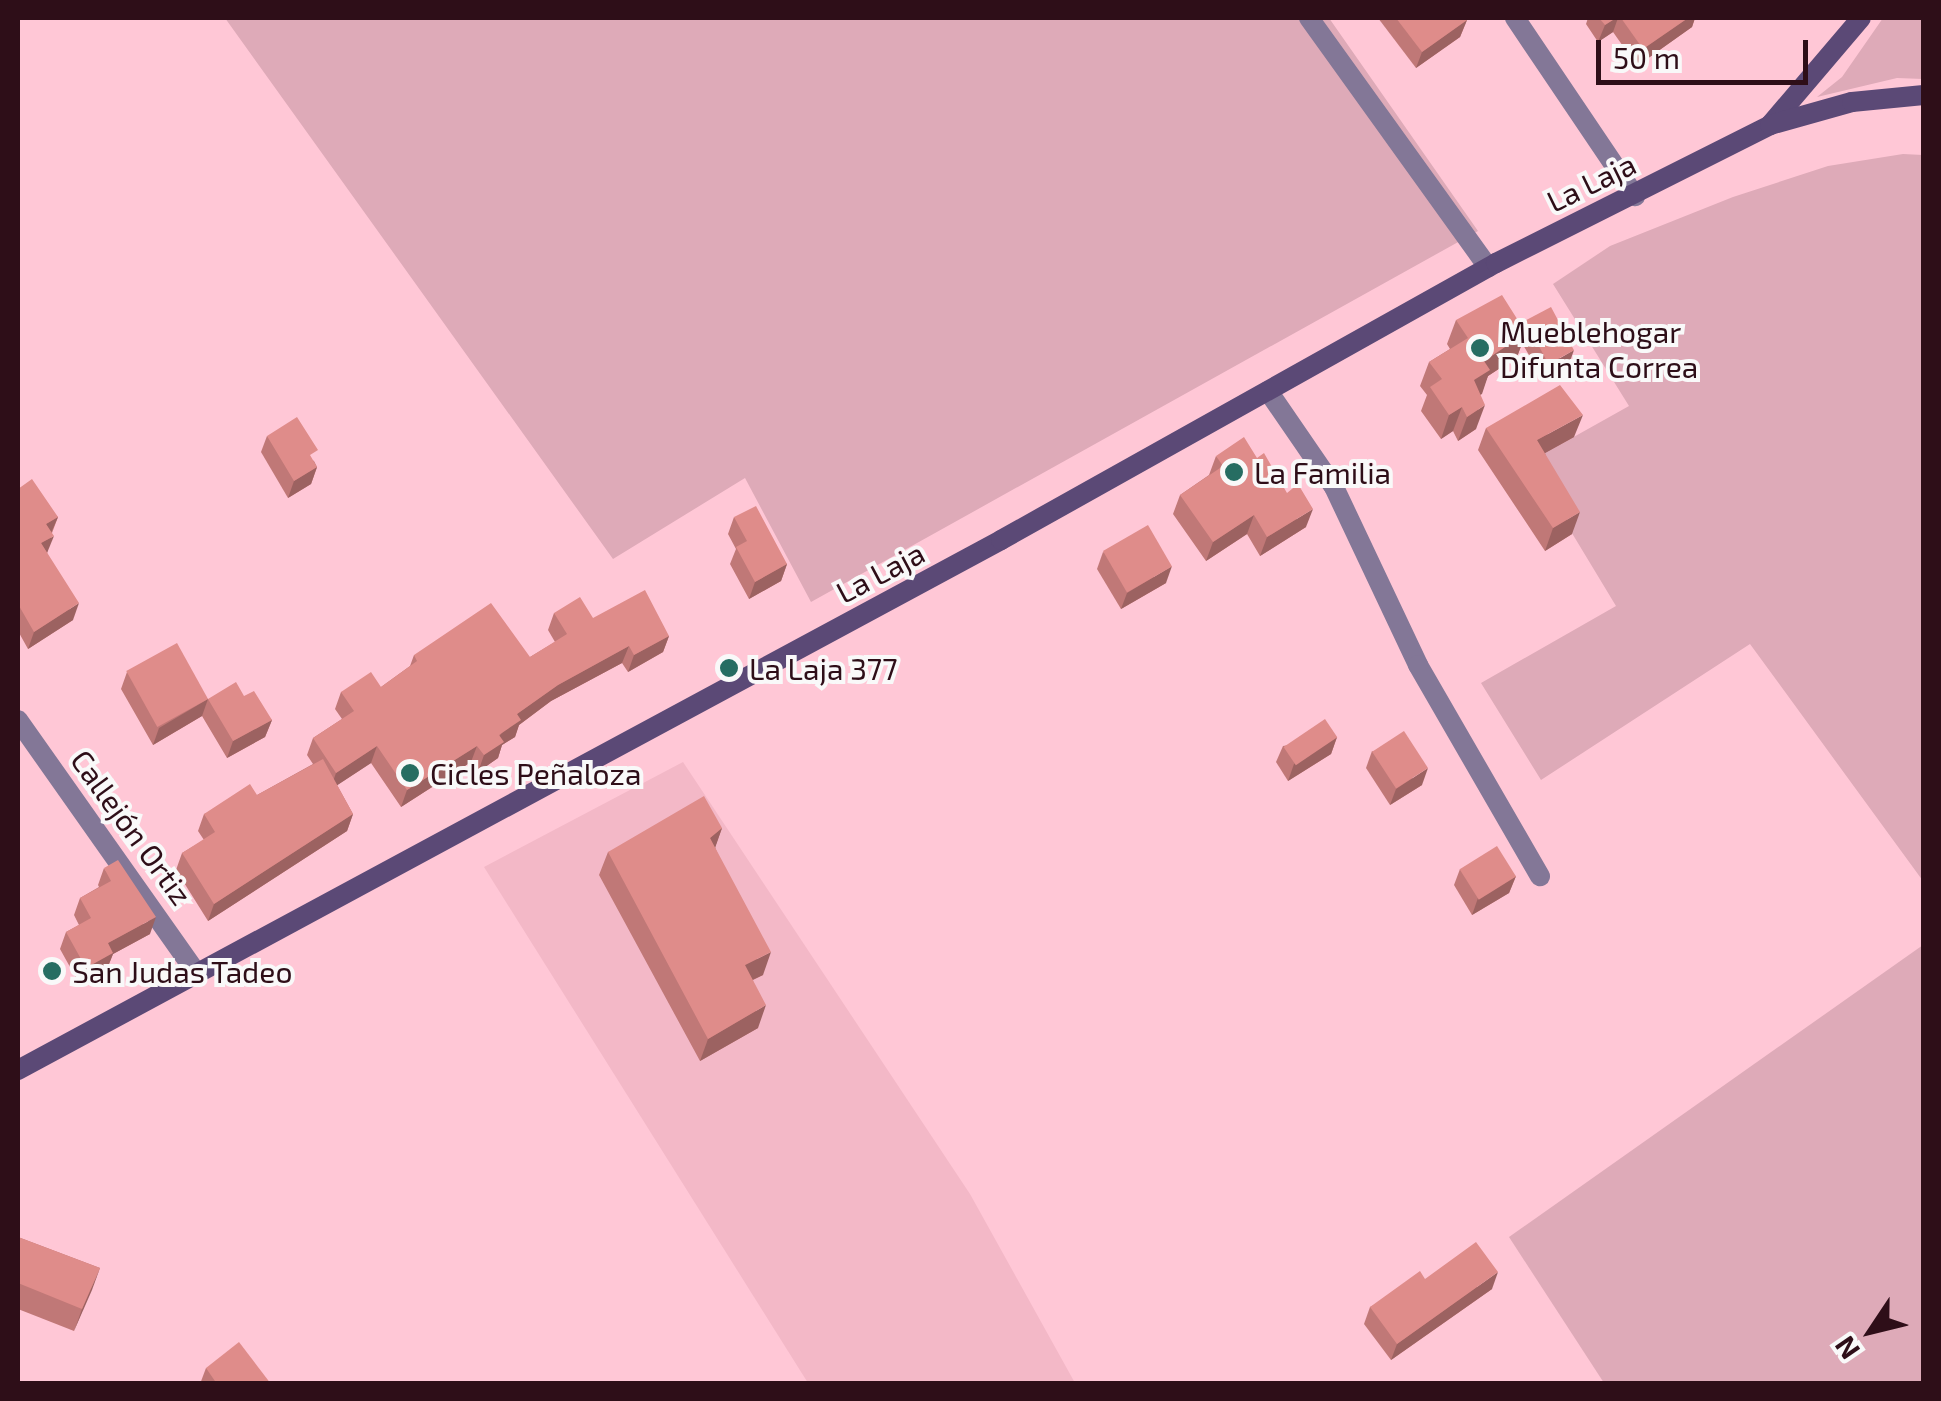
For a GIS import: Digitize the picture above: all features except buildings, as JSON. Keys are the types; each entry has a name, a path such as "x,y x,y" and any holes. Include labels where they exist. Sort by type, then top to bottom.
{"main road":[{"name":"La Laja","path":"1770,125 1861,18"},
{"name":"La Laja","path":"18,1070 1268,392 1488,268 1770,125 1852,102 1924,95"}],"street":[{"path":"1309,18 1488,268"},
{"path":"1515,18 1636,196"},
{"path":"1268,392 1334,488 1418,664 1540,876"},
{"name":"Callejón Ortiz","path":"18,720 195,971"}],"shaded area":[{"path":"225,18 1329,18 1478,231 811,602 745,478 613,559"},
{"path":"1883,18 1923,18 1923,79 1897,78 1817,97 1842,77"},
{"path":"1903,154 1923,155 1923,881 1750,644 1541,780 1481,683 1616,606 1529,462 1629,406 1553,284 1610,246 1733,197 1828,166"},
{"path":"683,762 970,1194 1075,1383 808,1383 484,867"},
{"path":"1923,945 1923,1383 1604,1383 1509,1237"}],"place":[{"name":"Mueblehogar Difunta Correa","path":"1480,348"},
{"name":"La Familia","path":"1234,472"},
{"name":"La Laja 377","path":"729,668"},
{"name":"Cicles Peñaloza","path":"410,773"},
{"name":"San Judas Tadeo","path":"52,971"}]}
